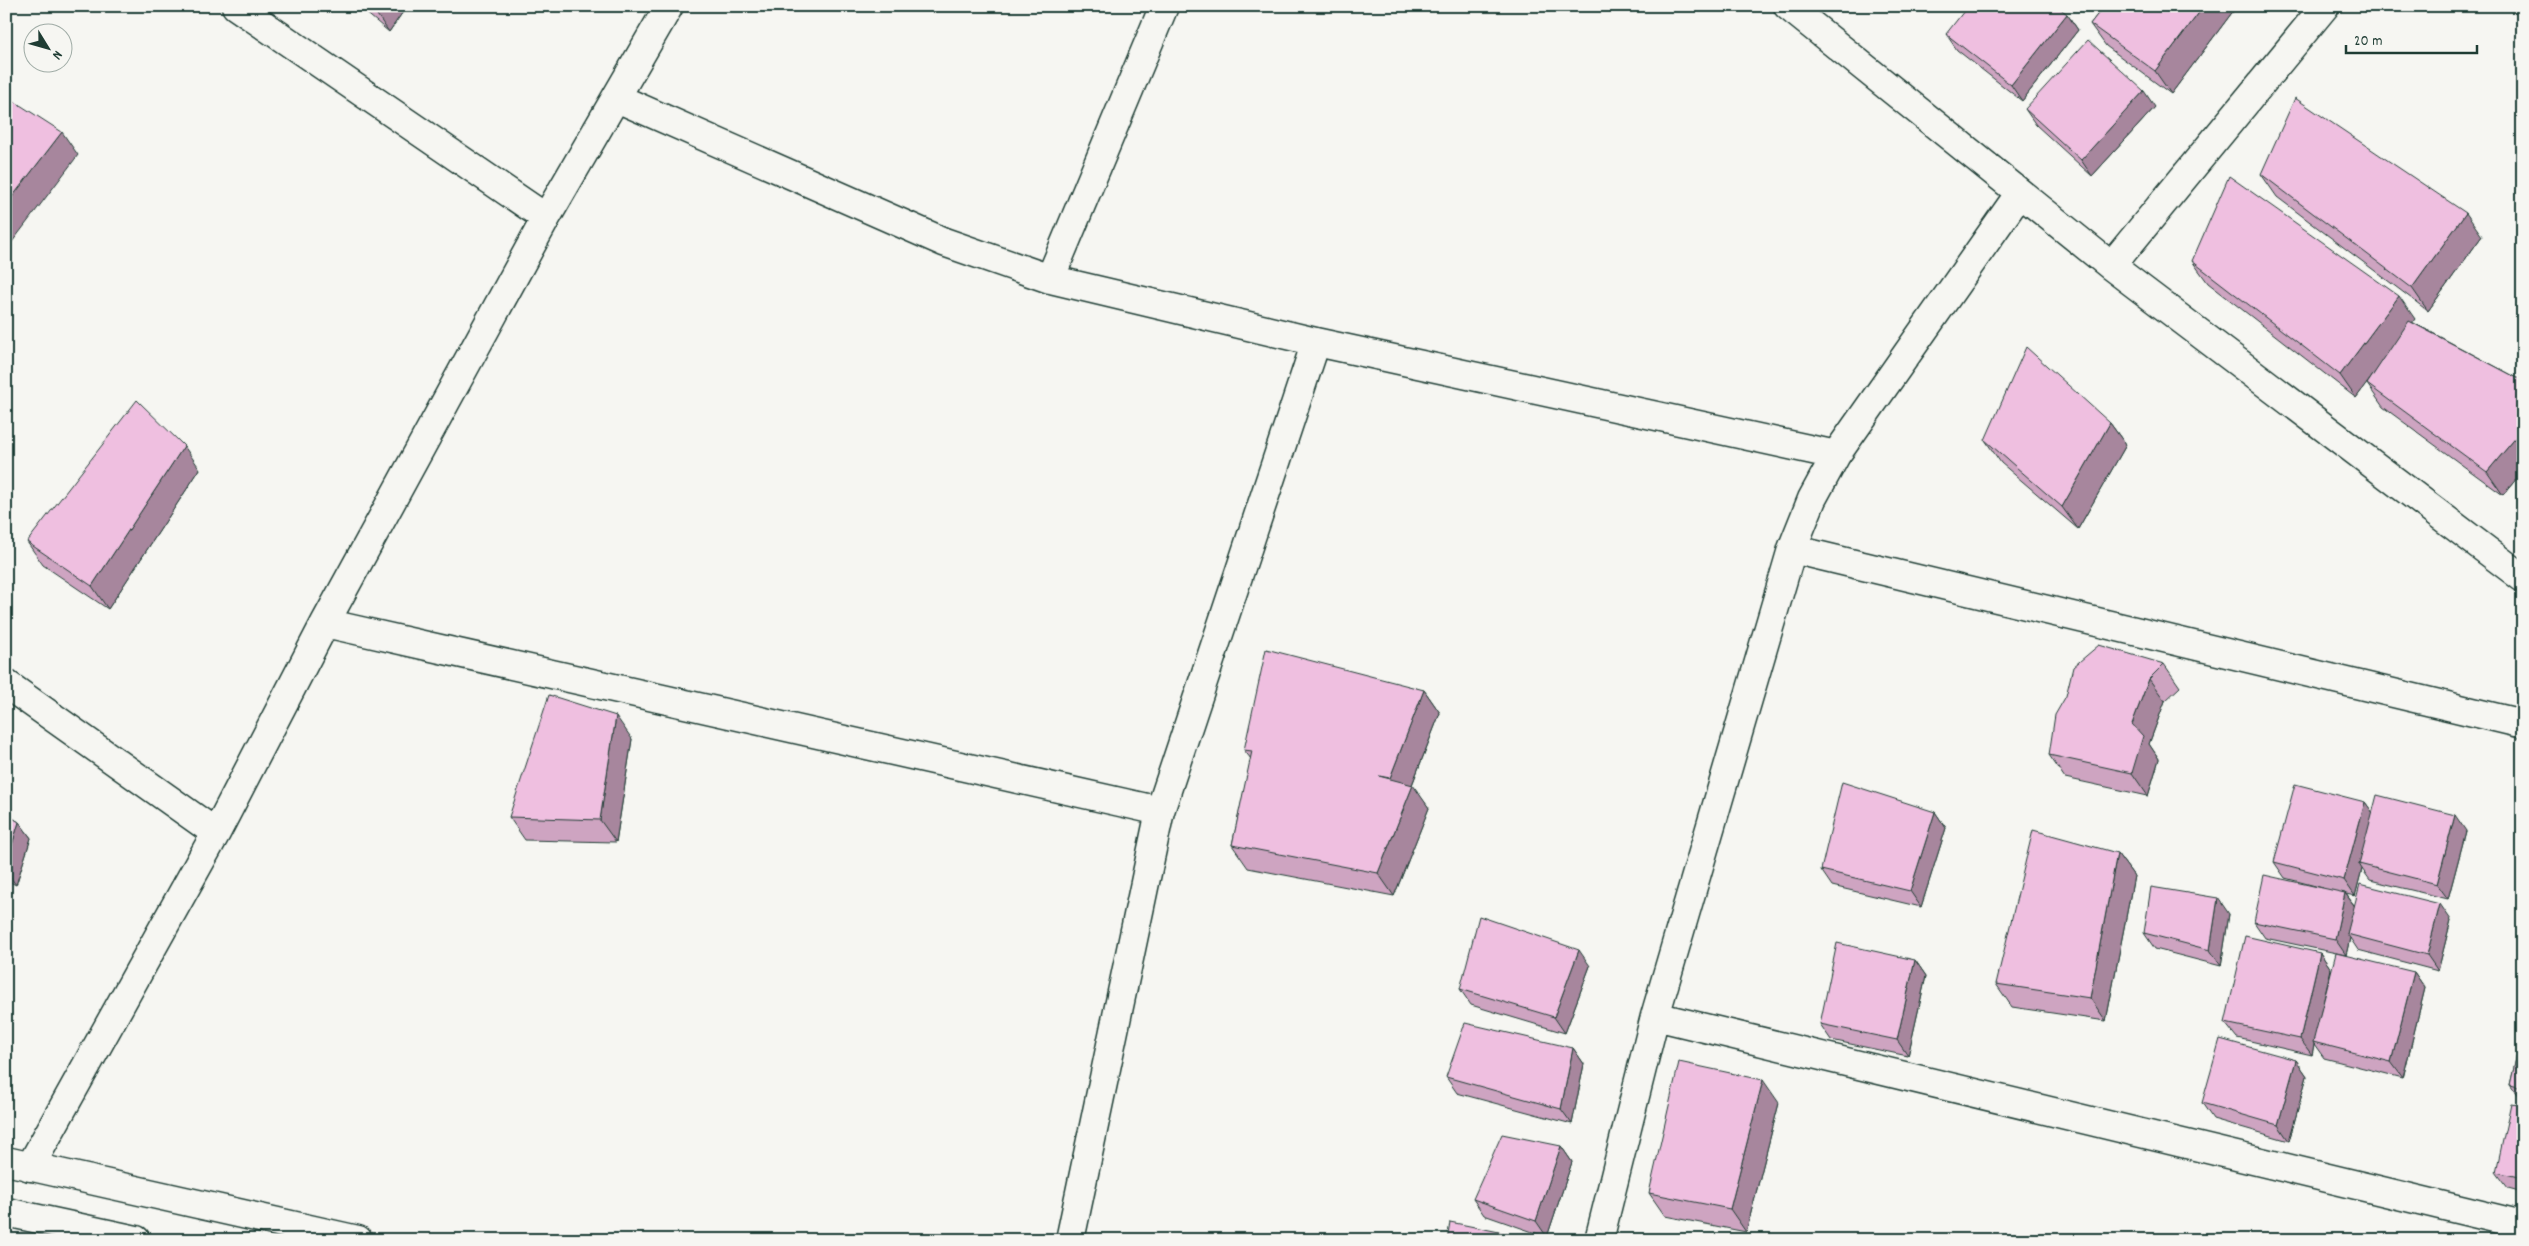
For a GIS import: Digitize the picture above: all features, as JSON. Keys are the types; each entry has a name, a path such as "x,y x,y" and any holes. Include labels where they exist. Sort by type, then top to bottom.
{"street":[{"path":"236,6 546,218"},
{"path":"358,1240 18,1164 216,833 325,623 546,218 669,6"},
{"path":"1050,278 1164,6"},
{"path":"1788,6 2111,266 2522,575"},
{"path":"2111,266 2325,6"},
{"path":"617,98 944,242 1050,278 1316,342 1836,455"},
{"path":"1599,1240 1655,1016 1792,549 1812,499 1836,455 2020,193"},
{"path":"1070,1240 1160,812 1316,342"},
{"path":"1792,549 2523,724"},
{"path":"325,623 1160,812"},
{"path":"6,684 216,833"},
{"path":"1655,1016 2523,1226"},
{"path":"6,1212 136,1240"}],"building":[{"path":"1968,6 2057,6 2067,14 2011,85 1946,34"},
{"path":"2104,6 2204,6 2155,71 2090,24"},
{"path":"2088,40 2144,91 2081,160 2025,109"},
{"path":"6,96 62,132 6,205"},
{"path":"2295,98 2466,213 2412,288 2261,174"},
{"path":"2229,176 2399,296 2340,375 2192,261"},
{"path":"2409,321 2523,381 2523,429 2487,472 2367,384"},
{"path":"2026,347 2110,423 2062,507 1985,440"},
{"path":"137,400 184,446 92,586 27,542"},
{"path":"2099,645 2164,664 2149,679 2132,724 2143,736 2132,773 2049,755 2055,715 2066,696 2073,667"},
{"path":"1266,649 1424,690 1390,778 1379,776 1413,785 1378,873 1232,845 1252,751 1244,750"},
{"path":"549,695 616,716 600,820 509,817"},
{"path":"1842,782 1935,812 1910,891 1821,870"},
{"path":"2295,784 2365,802 2344,880 2274,862"},
{"path":"2377,795 2455,815 2437,884 2359,864"},
{"path":"6,814 19,822 6,864"},
{"path":"2033,830 2117,853 2090,998 1996,984"},
{"path":"2264,875 2345,893 2335,939 2254,922"},
{"path":"2360,884 2440,904 2427,955 2347,934"},
{"path":"2151,887 2218,898 2210,950 2144,933"},
{"path":"1479,916 1579,950 1554,1017 1460,989"},
{"path":"2245,936 2320,953 2300,1039 2225,1023"},
{"path":"1837,943 1915,960 1897,1040 1820,1024"},
{"path":"2336,953 2414,972 2391,1062 2313,1042"},
{"path":"1465,1023 1573,1048 1561,1109 1446,1077"},
{"path":"2523,1028 2523,1088 2510,1085"},
{"path":"2220,1039 2296,1060 2278,1125 2202,1103"},
{"path":"1679,1062 1763,1080 1730,1209 1649,1193"},
{"path":"2511,1103 2523,1105 2523,1178 2496,1172"},
{"path":"1502,1134 1561,1146 1536,1221 1473,1199"},
{"path":"1450,1222 1514,1235 1513,1240 1447,1240"}]}
